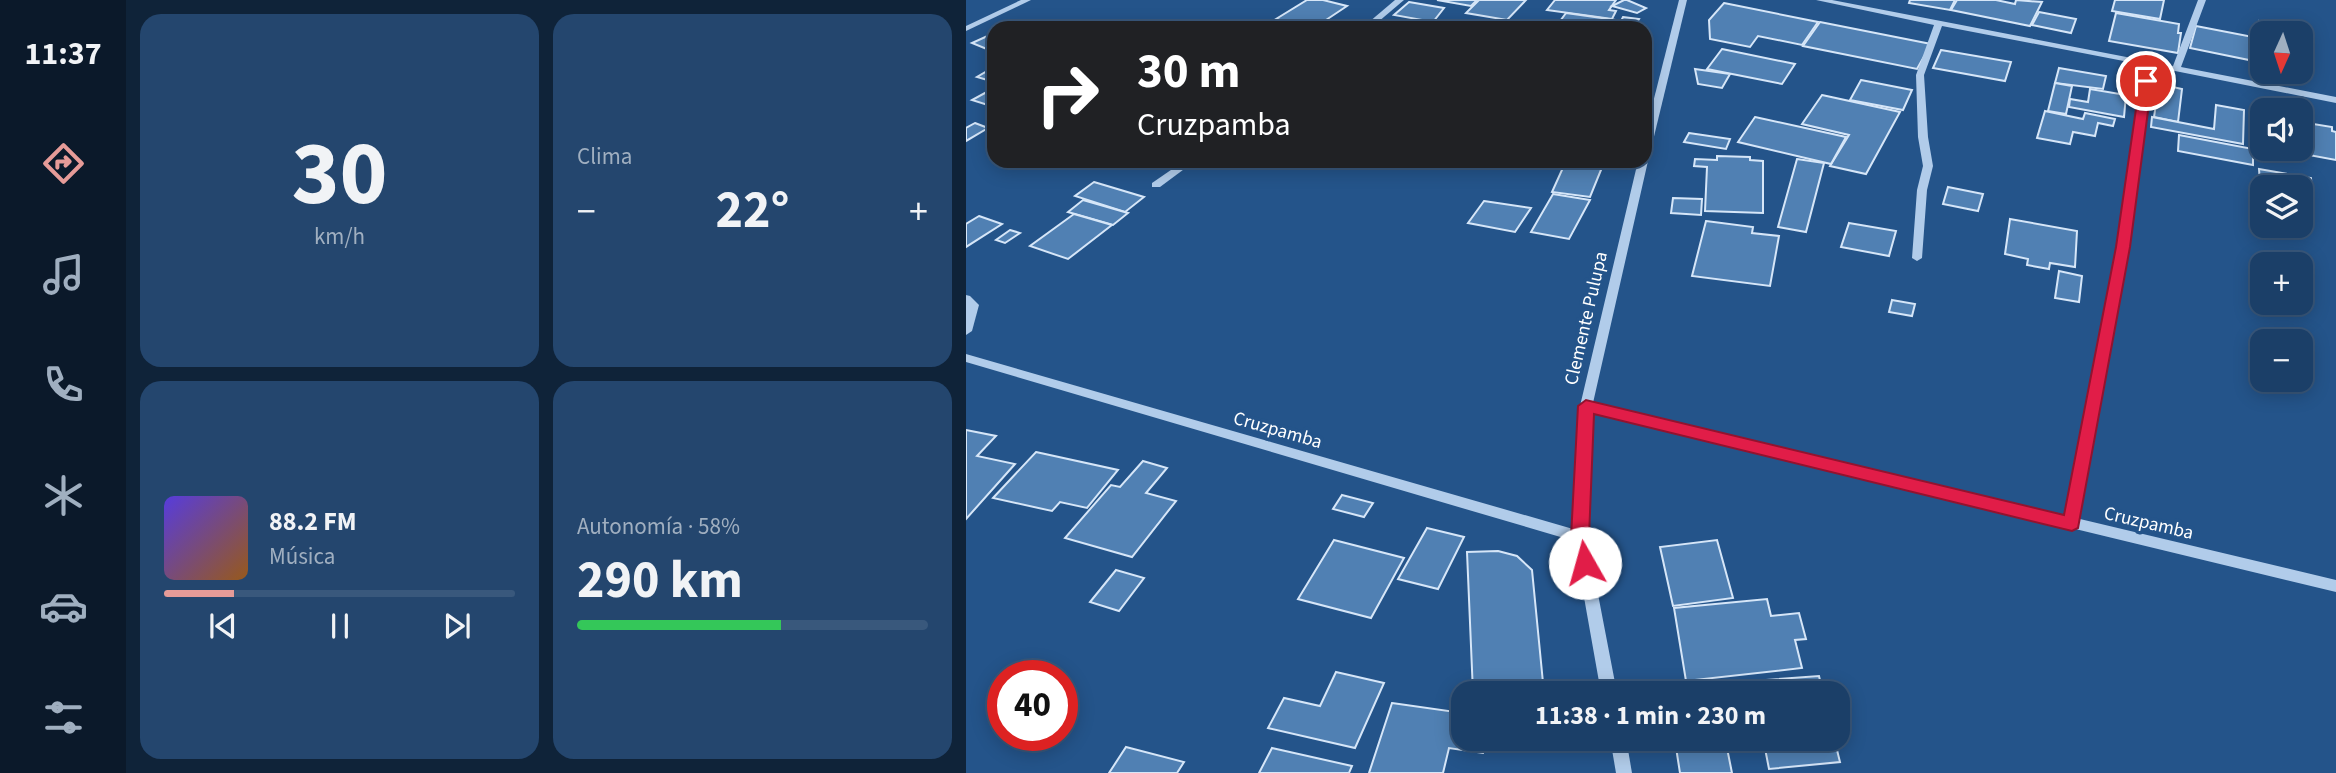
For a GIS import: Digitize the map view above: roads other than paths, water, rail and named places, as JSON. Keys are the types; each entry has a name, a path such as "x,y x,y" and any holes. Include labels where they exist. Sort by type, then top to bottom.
{"street":[{"path":"966,29 1027,0"},
{"path":"1374,21 1400,0"},
{"path":"1652,125 1683,0"},
{"path":"1820,0 2177,67 2336,100"},
{"path":"2072,523 2123,247 2146,81 2177,67 2202,0"},
{"path":"1917,258 1922,190 1928,166 1923,137 1920,75 1939,23"},
{"path":"1156,185 1180,168"},
{"name":"Clemente Pulupa","path":"1607,681 1580,537 1586,406 1641,168"},
{"path":"966,299 973,305 966,331"},
{"name":"Cruzpamba","path":"966,358 1580,537"},
{"name":"Cruzpamba","path":"1586,406 2336,586"},
{"path":"1620,751 1624,773"}]}
